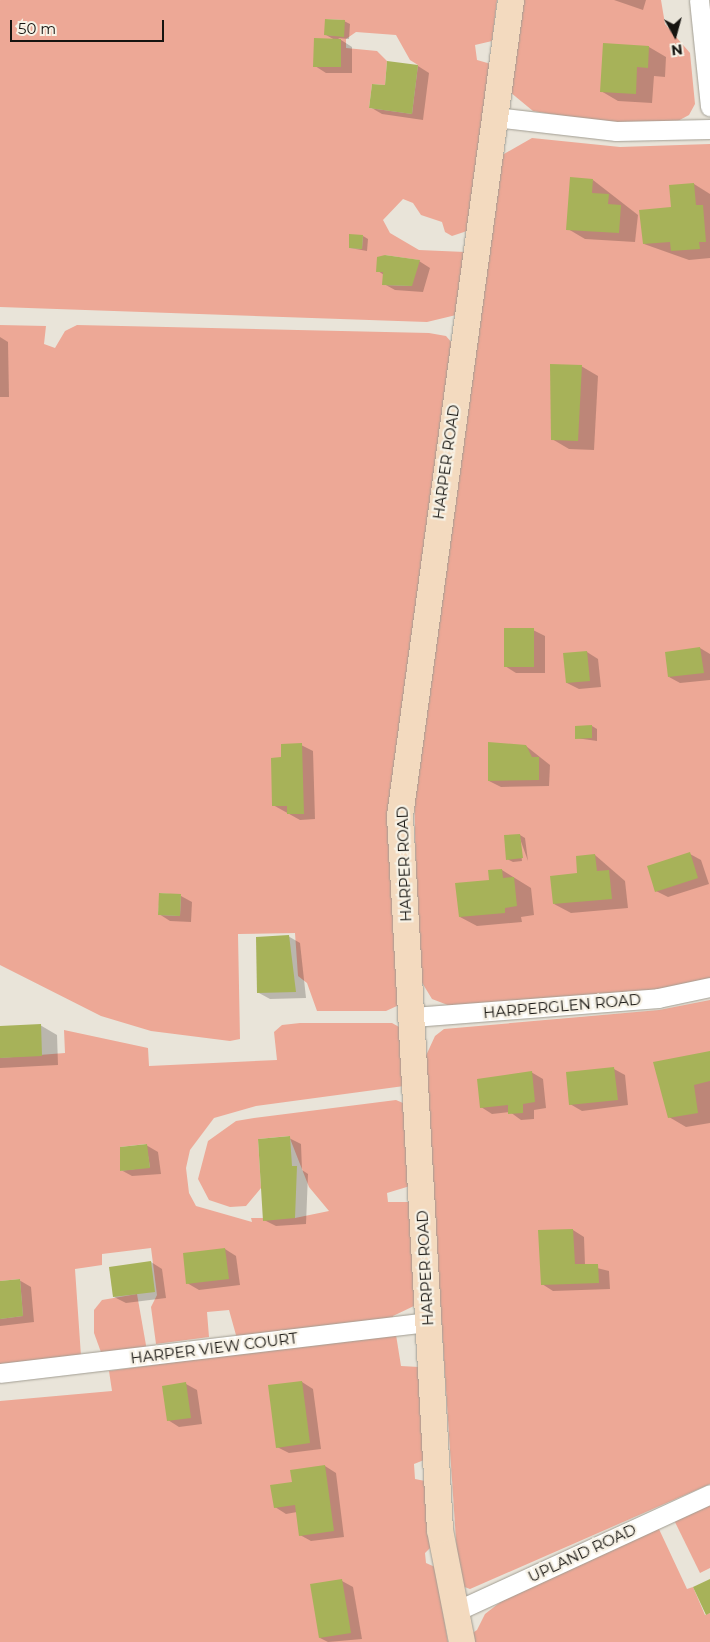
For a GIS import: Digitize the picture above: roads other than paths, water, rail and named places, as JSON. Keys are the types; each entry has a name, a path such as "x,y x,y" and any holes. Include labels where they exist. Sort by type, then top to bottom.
{"main road":[{"name":"HARPER ROAD","path":"462,1642 454,1612 440,1530 400,816 511,0"}],"street":[{"path":"699,0 710,106"},
{"path":"495,117 616,131 710,129"},
{"name":"HARPERGLEN ROAD","path":"412,1017 652,999 710,987"},
{"name":"HARPER VIEW COURT","path":"0,1373 428,1322"},
{"name":"UPLAND ROAD","path":"454,1612 710,1494"}]}
